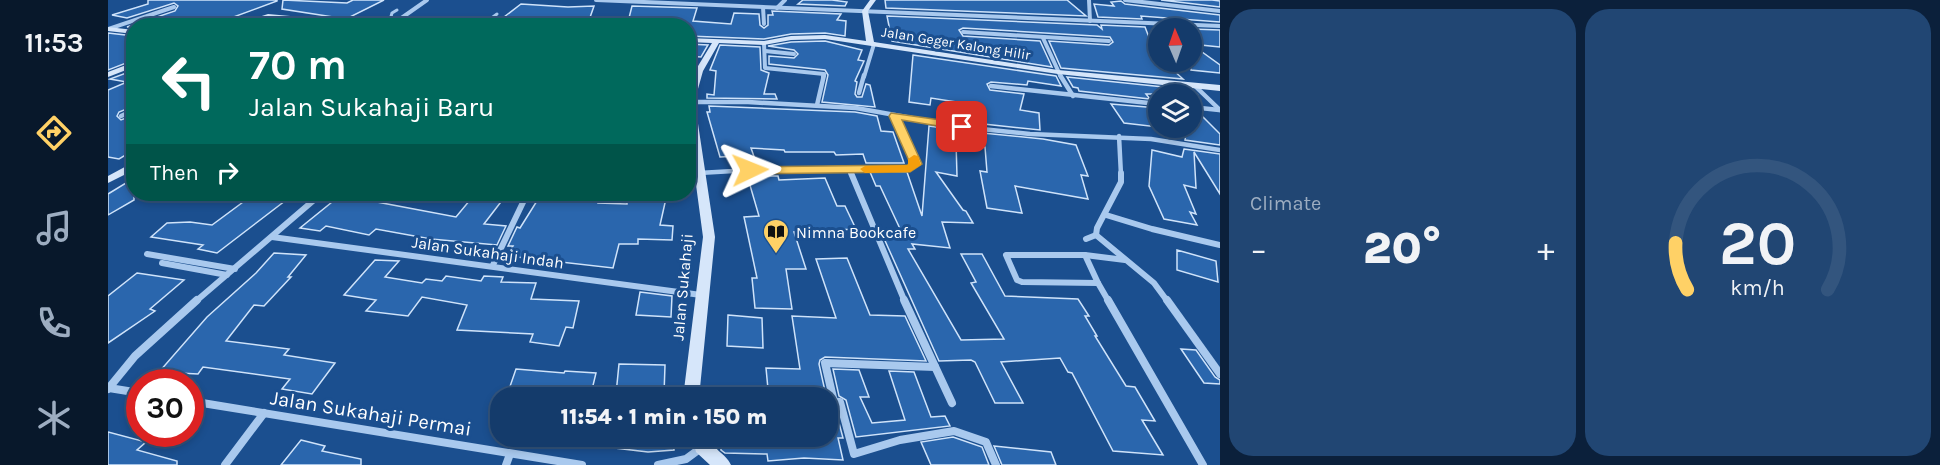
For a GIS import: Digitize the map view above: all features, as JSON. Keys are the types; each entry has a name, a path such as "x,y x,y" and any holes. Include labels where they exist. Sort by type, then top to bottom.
{"main road":[{"path":"872,44 865,12 873,0"},
{"path":"259,18 265,16 286,18"},
{"path":"108,29 126,31"},
{"name":"Jalan Geger Kalong Hilir","path":"696,41 764,46 815,37 1058,72 1175,84"},
{"name":"Jalan Sukahaji","path":"696,82 699,71 716,42"},
{"path":"108,75 126,67"},
{"name":"Jalan Geger Kalong Hilir","path":"1202,87 1220,88"},
{"path":"108,180 126,170"},
{"name":"Jalan Sukahaji","path":"692,387 709,237 696,170"},
{"path":"706,447 722,465"}],"street":[{"path":"401,18 427,0"},
{"path":"596,0 1220,27"},
{"path":"757,0 757,7"},
{"path":"777,8 785,0"},
{"path":"1089,0 1090,21"},
{"path":"1125,0 1220,11"},
{"path":"141,18 174,7"},
{"path":"764,7 764,24"},
{"path":"108,29 126,23"},
{"path":"963,32 1109,41"},
{"path":"1043,38 1058,72 1073,96"},
{"path":"859,93 872,44"},
{"path":"794,54 764,46 765,68 824,74 817,105"},
{"path":"991,86 1148,103"},
{"path":"1202,93 1220,110"},
{"path":"696,99 856,108 962,127 1030,134 1119,136 1220,150"},
{"path":"1202,109 1220,110"},
{"path":"121,116 126,114"},
{"path":"696,165 768,169 910,168 915,165 895,116"},
{"path":"1096,236 1097,228 1106,215 1121,182 1119,136"},
{"path":"850,170 913,321 952,403"},
{"path":"109,388 144,346 313,201"},
{"path":"493,265 524,201"},
{"path":"1106,215 1152,229 1220,245"},
{"path":"1086,239 1096,236"},
{"path":"1096,236 1154,283 1220,374"},
{"name":"Jalan Sukahaji Indah","path":"272,237 493,265 701,296"},
{"path":"1098,283 1022,282 1017,280 1006,255 1009,253 1085,255 1125,260"},
{"path":"147,254 235,269"},
{"path":"1085,255 1098,283 1203,465"},
{"path":"162,263 227,275"},
{"path":"831,387 825,363 935,367"},
{"path":"109,388 126,391"},
{"name":"Jalan Sukahaji Permai","path":"204,403 582,465"},
{"path":"838,412 854,454 900,440 954,431 986,442 996,465"},
{"path":"225,465 264,413"},
{"path":"658,465 686,459 697,447"},
{"path":"506,465 510,454"}],"lane":[{"path":"391,18 392,13 397,10"},
{"path":"492,18 497,14"}],"building":[{"path":"148,0 277,0 231,18 154,18 175,11 178,6 174,3 127,18 112,15 148,4"},
{"path":"283,0 347,3 353,0 384,0 348,18 282,9"},
{"path":"803,0 847,2 845,6 798,4"},
{"path":"885,0 1067,0 1086,16 886,8"},
{"path":"1161,0 1212,0 1220,1 1220,7"},
{"path":"1121,1 1125,4 1220,15 1220,22 1202,21 1202,18 1098,17 1094,4 1114,6 1111,2"},
{"path":"521,4 594,6 590,18 504,17"},
{"path":"632,6 697,8 694,18 629,18"},
{"path":"772,11 841,14 837,20 846,21 845,36 825,33 791,34 764,39 696,36 696,21 731,24 734,13 759,14 760,25 764,28 768,25 768,15 773,15"},
{"path":"887,16 1097,25 1102,29 1101,25 1145,27 1148,35 1148,72 1175,72 1183,79 1061,68 1049,41 1109,45 1113,42 1110,37 963,28 959,30 963,36 1040,41 1052,67 892,41"},
{"path":"1202,29 1220,30 1220,47 1202,45"},
{"path":"108,33 126,35 126,63 108,70"},
{"path":"825,41 862,50 858,60 864,61 855,81 857,82 855,94 857,97 862,97 866,84 870,85 875,107 822,102 828,75 825,70 769,64 769,56 794,58 798,54 794,50 768,46 791,42"},
{"path":"696,44 708,45 701,57 696,57"},
{"path":"720,45 760,47 761,70 769,73 764,94 775,94 777,99 707,98 707,94 714,95 716,71 710,70"},
{"path":"1202,52 1220,65 1220,73 1202,71"},
{"path":"913,55 1056,76 1061,86 1028,81 1027,85 991,82 987,84 990,90 1024,94 1020,110 1039,113 1040,130 956,121 956,102 931,98 930,105 909,102"},
{"path":"126,73 126,82 110,79"},
{"path":"1067,77 1148,85 1148,94 1146,94 1148,99 1079,91 1078,88 1073,87"},
{"path":"126,82 126,109 119,112 117,116 121,120 126,118 126,155 119,159 108,157 108,90"},
{"path":"1111,104 1148,107 1148,126 1124,123"},
{"path":"709,106 855,112 877,116 881,131 893,132 904,163 866,163 863,154 836,155 834,152 785,152 784,150 751,148 757,165 744,166 741,156 720,157 707,112 710,112"},
{"path":"1202,116 1220,134 1220,145 1185,140 1185,138 1202,138"},
{"path":"929,126 1076,145 1088,176 1081,175 1088,199 1015,186 1022,213 987,208 980,171 987,172 985,147 956,141 957,176 936,172 973,223 942,222 950,248 912,244 915,249 908,249 961,340 1004,339 971,283 976,282 961,254 982,254 1005,296 1078,299 1089,316 1085,316 1097,336 1095,336 1126,386 1135,387 1155,421 1142,420 1163,455 1113,451 1072,373 1068,372 1060,358 1001,362 1023,403 995,403 975,362 971,360 939,361 882,234 902,233 880,186 876,186 870,172 907,172 922,216"},
{"path":"1184,149 1220,154 1220,194 1194,152 1196,188 1184,185 1196,214 1190,212 1197,225 1164,219 1149,186 1152,150 1182,157"},
{"path":"760,174 761,176 778,176 779,180 825,178 837,206 845,206 856,229 794,232 806,269 786,269 792,309 755,308 752,278 757,278 744,217 759,216 747,175"},
{"path":"126,183 126,201 132,201 108,215 108,194"},
{"path":"245,201 285,201 217,253 198,249 203,245 151,237 167,223 190,222 212,225"},
{"path":"333,201 372,201 456,217 469,201 502,201 484,224 506,226 497,245 431,239 376,229 369,235 326,226 320,231 300,228"},
{"path":"537,201 598,201 598,203 627,204 627,201 665,201 660,225 673,226 672,240 638,239 638,244 619,244 613,268 507,256 513,246 508,246 517,227 520,228"},
{"path":"1177,250 1216,261 1218,282 1177,270"},
{"path":"274,253 306,255 288,277 291,277 264,306 254,305 226,341 289,349 284,355 335,363 312,394 282,389 290,379 203,367 202,369 162,369 207,317 256,273"},
{"path":"847,258 870,315 905,316 926,361 825,357 820,360 819,364 824,387 768,387 766,368 800,369 792,316 836,318 816,259"},
{"path":"375,260 399,261 385,277 422,283 426,279 442,281 446,276 481,281 484,276 503,277 501,282 536,283 531,299 579,301 573,328 566,327 559,346 530,342 533,334 457,330 467,305 422,297 408,316 366,311 376,300 344,295"},
{"path":"137,273 184,280 150,309 155,311 108,343 108,296"},
{"path":"640,292 672,296 671,317 636,315"},
{"path":"728,315 762,318 763,348 727,346"},
{"path":"1181,349 1196,350 1215,377 1220,380 1220,384 1204,383"},
{"path":"619,364 665,365 664,387 617,387"},
{"path":"516,369 596,373 593,387 510,387"},
{"path":"833,369 859,370 869,397 860,397 872,423 905,420 889,371 914,372 931,417 945,416 950,426 856,437 846,400 839,396"},
{"path":"838,419 843,438 838,438"},
{"path":"108,432 126,437 126,447 140,447 137,450 177,461 177,465 108,465"},
{"path":"953,437 982,447 989,465 931,465 921,442"},
{"path":"838,438 843,460 804,458 768,461 767,454 725,453 721,447 838,447"},
{"path":"301,440 325,446 322,451 361,459 361,465 281,465"},
{"path":"994,446 1051,452 1056,465 1002,465"},
{"path":"606,447 674,447 674,450 648,452"}],"slow traffic":[{"path":"865,169 910,168 916,164 914,159"}],"place":[{"name":"Nimna Bookcafe","path":"776,255"}],"route":[{"path":"750,170 910,168 916,164 895,116 962,127"}]}
